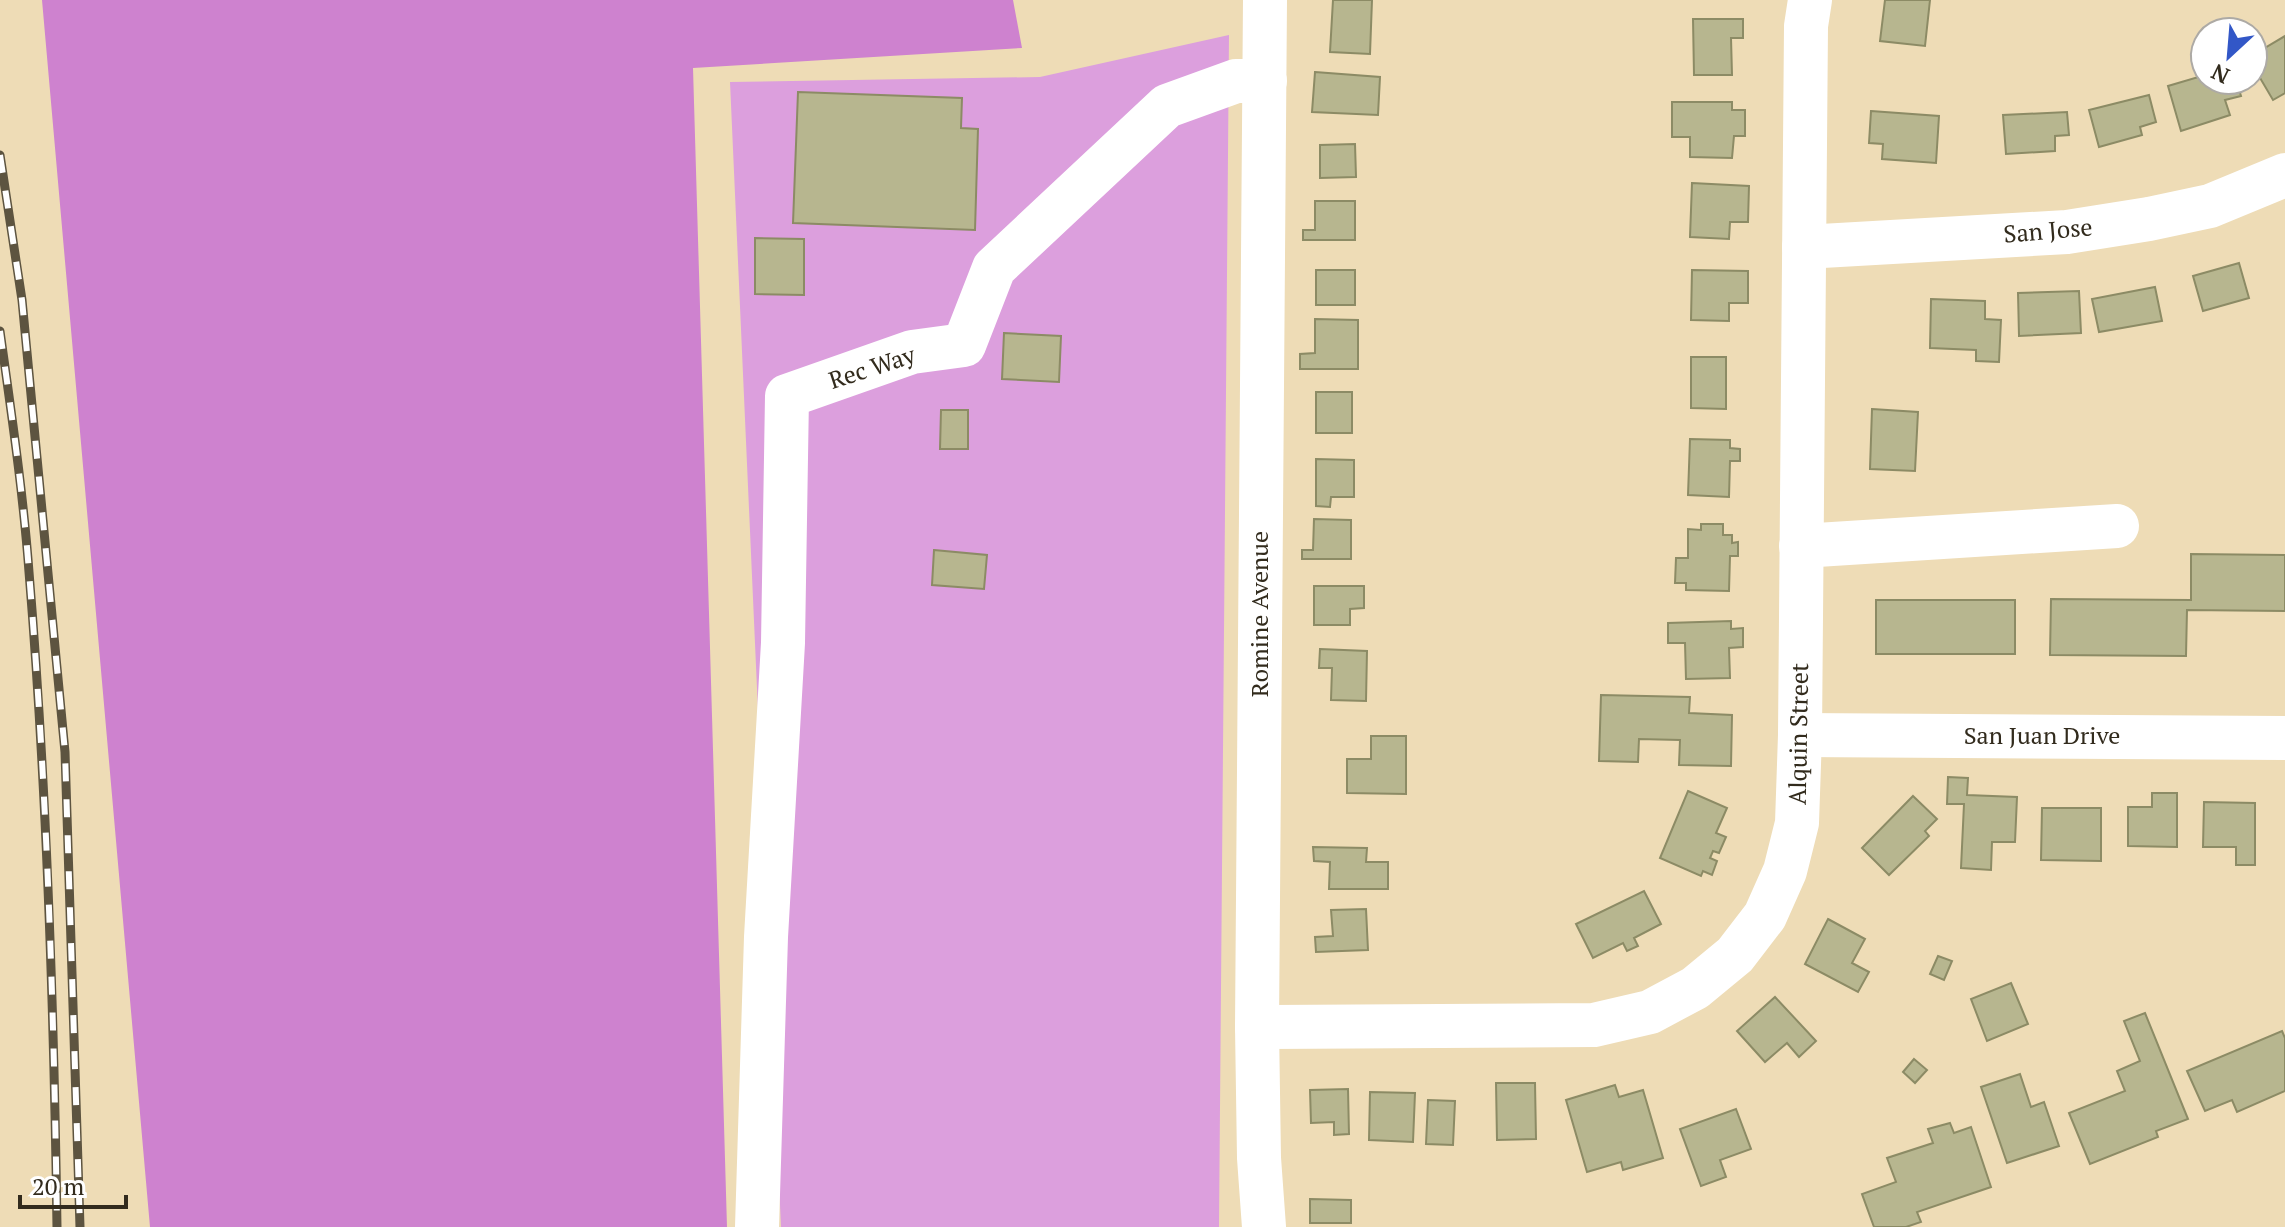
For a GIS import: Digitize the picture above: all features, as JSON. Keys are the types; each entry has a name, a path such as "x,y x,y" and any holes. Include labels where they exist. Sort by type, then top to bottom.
{"street":[{"name":"Romine Avenue","path":"1264,1227 1259,1158 1257,1027 1265,0"},
{"name":"Alquin Street","path":"1257,1027 1594,1025 1650,1012 1695,988 1735,955 1765,916 1785,871 1797,823 1806,26 1810,0"},
{"name":"Rec Way","path":"757,1227 766,937 783,643 787,396 912,352 964,345 994,268 1167,106 1236,81 1265,81"},
{"name":"San Jose","path":"1804,247 2094,228 2210,206 2285,175"},
{"path":"1801,546 2117,526"},
{"name":"San Juan Drive","path":"1800,735 2285,738"}],"shaded area":[{"path":"42,0 1013,0 1022,48 693,68 727,1227 150,1227"},
{"path":"1229,35 1219,1227 781,1227 730,82 1040,77"}],"building":[{"path":"1333,0 1372,0 1370,54 1330,52"},
{"path":"1885,0 1930,0 1925,46 1880,41"},
{"path":"1693,19 1743,19 1743,38 1731,38 1732,75 1694,75"},
{"path":"2285,36 2285,93 2273,100 2269,93 2269,46"},
{"path":"1315,72 1380,77 1378,115 1312,112"},
{"path":"2189,80 2189,96 2241,96 2225,100 2230,115 2181,131 2168,86"},
{"path":"798,92 962,98 961,128 978,129 975,230 793,223"},
{"path":"2149,95 2156,122 2140,127 2142,135 2099,147 2089,110"},
{"path":"1672,102 1732,102 1732,110 1745,110 1745,136 1734,136 1732,158 1690,157 1690,137 1672,137"},
{"path":"1871,111 1939,116 1936,163 1882,159 1883,144 1869,143"},
{"path":"2067,112 2069,135 2055,136 2055,151 2006,154 2003,115"},
{"path":"1355,144 1356,177 1320,178 1320,145"},
{"path":"1692,183 1749,186 1748,222 1730,222 1729,239 1690,237"},
{"path":"1315,201 1355,201 1355,240 1303,240 1303,230 1315,230"},
{"path":"755,238 804,239 804,295 755,294"},
{"path":"2239,263 2249,298 2203,311 2193,276"},
{"path":"1316,270 1355,270 1355,305 1316,305"},
{"path":"1692,270 1748,271 1748,303 1729,303 1729,321 1691,320"},
{"path":"2155,287 2162,321 2099,332 2092,299"},
{"path":"2079,291 2081,333 2019,336 2018,293"},
{"path":"1931,299 1985,301 1985,319 2001,320 1999,362 1976,361 1976,350 1930,348"},
{"path":"1315,319 1358,320 1358,369 1300,369 1300,354 1315,353"},
{"path":"1004,333 1061,336 1059,382 1002,379"},
{"path":"1691,357 1726,357 1726,409 1691,408"},
{"path":"1316,392 1352,392 1352,433 1316,433"},
{"path":"1872,409 1918,412 1915,471 1870,469"},
{"path":"941,410 968,410 968,449 940,449"},
{"path":"1690,439 1730,440 1730,448 1740,449 1740,461 1730,461 1729,497 1688,495"},
{"path":"1316,459 1354,460 1354,497 1331,497 1330,507 1316,506"},
{"path":"1314,519 1351,520 1351,559 1302,559 1302,550 1313,550"},
{"path":"1701,524 1723,524 1723,535 1732,535 1732,543 1738,542 1738,556 1730,556 1729,591 1686,590 1686,583 1675,583 1676,558 1688,558 1688,529 1701,530"},
{"path":"934,550 987,555 984,589 932,585"},
{"path":"2191,554 2285,555 2285,611 2187,610 2186,656 2050,655 2051,599 2191,600"},
{"path":"1314,586 1364,586 1364,608 1350,609 1350,625 1314,625"},
{"path":"1876,600 2015,600 2015,654 1876,654"},
{"path":"1731,621 1731,629 1743,628 1743,647 1729,648 1730,678 1686,679 1685,643 1668,643 1668,623"},
{"path":"1320,649 1367,651 1366,701 1331,700 1332,668 1319,668"},
{"path":"1601,695 1690,697 1689,713 1732,715 1731,766 1679,765 1680,740 1639,739 1638,762 1599,761"},
{"path":"1371,736 1406,736 1406,794 1347,793 1347,759 1371,759"},
{"path":"1948,777 1968,778 1967,795 2017,797 2015,842 1992,842 1991,870 1961,868 1964,804 1947,804"},
{"path":"1688,791 1727,808 1716,833 1726,837 1719,853 1713,851 1710,858 1717,861 1712,875 1703,871 1701,876 1660,858"},
{"path":"2152,793 2177,793 2177,847 2128,846 2128,807 2152,807"},
{"path":"1913,796 1937,819 1925,831 1929,836 1889,875 1862,848"},
{"path":"2204,802 2255,803 2255,865 2236,865 2236,847 2203,847"},
{"path":"2042,808 2101,808 2101,861 2041,860"},
{"path":"1313,847 1367,848 1366,862 1388,862 1388,889 1329,889 1330,862 1314,861"},
{"path":"1644,891 1661,924 1634,938 1638,946 1627,951 1623,943 1593,958 1576,924"},
{"path":"1366,909 1368,950 1316,952 1315,937 1333,936 1331,910"},
{"path":"1828,919 1865,939 1852,963 1869,972 1858,992 1805,964"},
{"path":"1938,956 1952,961 1944,980 1930,974"},
{"path":"2011,983 2028,1024 1987,1041 1971,999"},
{"path":"1775,997 1816,1041 1799,1057 1787,1043 1765,1062 1737,1031"},
{"path":"2145,1013 2188,1119 2156,1131 2158,1137 2090,1164 2069,1113 2125,1091 2117,1071 2140,1061 2124,1021"},
{"path":"2282,1031 2285,1038 2285,1091 2237,1112 2232,1100 2205,1111 2187,1071"},
{"path":"1914,1059 1927,1070 1915,1083 1903,1072"},
{"path":"2020,1074 2031,1107 2044,1102 2059,1146 2007,1163 1981,1087"},
{"path":"1496,1083 1535,1083 1536,1139 1497,1140"},
{"path":"1615,1085 1619,1097 1643,1090 1663,1158 1623,1170 1621,1162 1587,1172 1566,1100"},
{"path":"1348,1089 1349,1134 1334,1135 1334,1122 1311,1123 1310,1090"},
{"path":"1370,1092 1415,1093 1413,1142 1369,1140"},
{"path":"1428,1100 1455,1101 1453,1145 1426,1144"},
{"path":"1736,1109 1751,1149 1720,1160 1726,1177 1701,1186 1680,1129"},
{"path":"1950,1123 1954,1133 1971,1127 1991,1187 1917,1212 1921,1222 1906,1227 1874,1227 1862,1194 1896,1182 1887,1158 1933,1143 1928,1129"},
{"path":"1310,1199 1351,1200 1351,1223 1310,1223"}],"railway":[{"path":"0,155 22,300 65,752 80,1227"},
{"path":"0,331 23,511 41,736 52,981 57,1227"}]}
